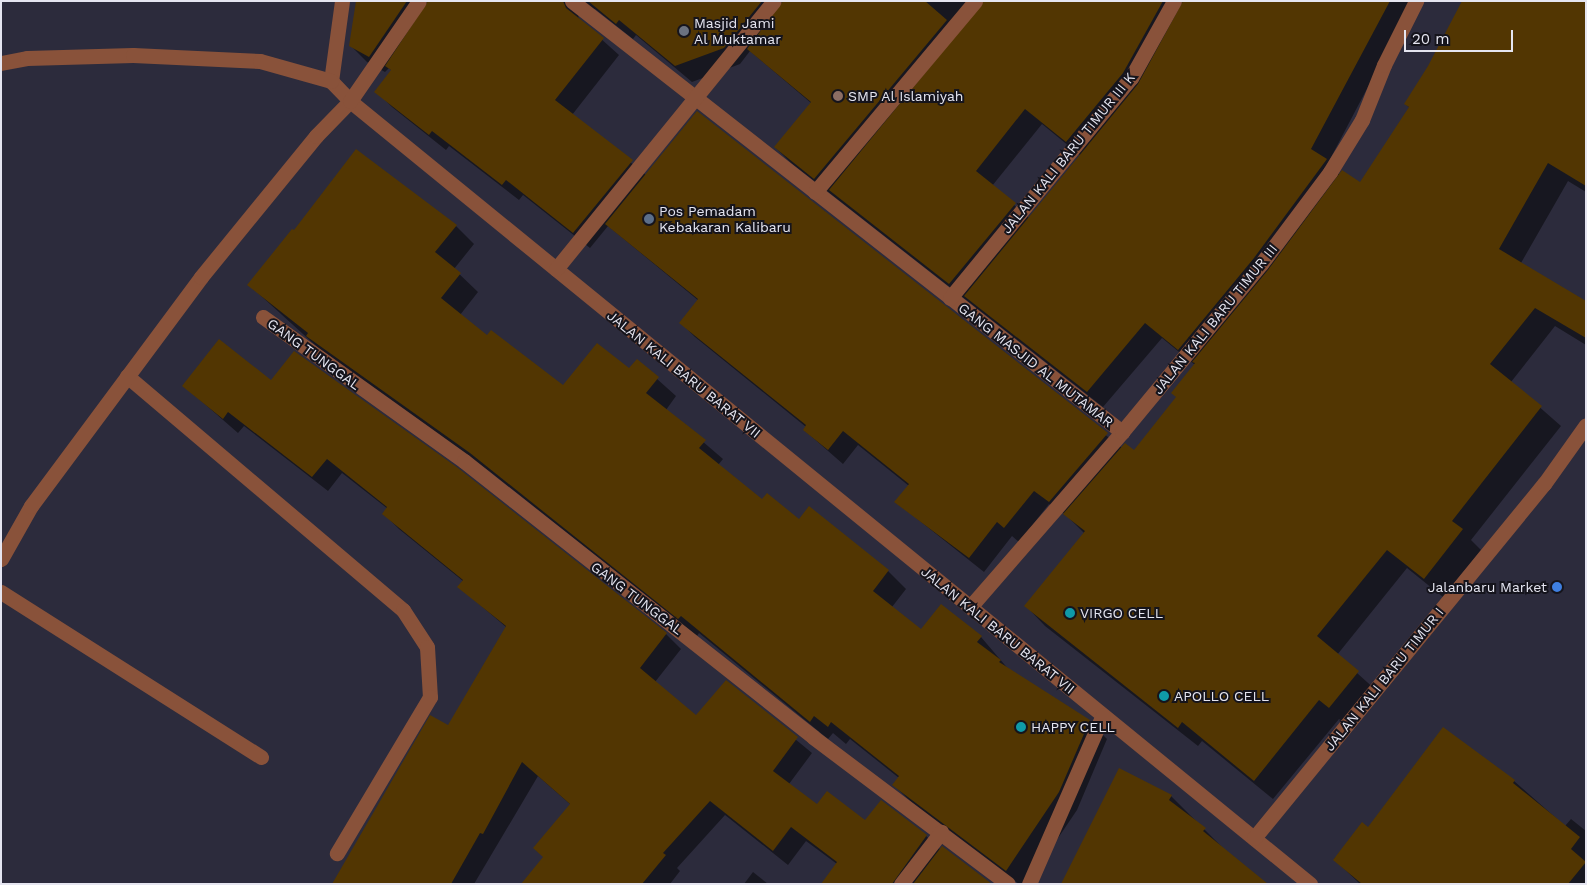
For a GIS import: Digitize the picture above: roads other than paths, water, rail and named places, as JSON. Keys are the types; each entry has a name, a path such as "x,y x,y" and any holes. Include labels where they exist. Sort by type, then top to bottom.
{"street":[{"path":"1,63 27,58 172,57 260,61 331,81 342,1"},
{"path":"1,560 31,506 200,277 316,136 350,101 419,1"},
{"name":"GANG MASJID AL MUTAMAR","path":"572,1 1122,432"},
{"path":"556,270 774,1"},
{"path":"815,192 974,1"},
{"name":"JALAN KALI BARU TIMUR III K","path":"950,298 1130,78 1174,1"},
{"name":"JALAN KALI BARU TIMUR III","path":"970,606 1122,432 1261,264 1330,172 1362,120 1384,66 1416,1"},
{"name":"JALAN KALI BARU BARAT VII","path":"331,81 350,101 556,270 1310,884"},
{"name":"GANG TUNGGAL","path":"263,317 464,461 813,738 1008,884"},
{"path":"127,376 403,610 427,647 430,697 336,853"},
{"name":"JALAN KALI BARU TIMUR I","path":"1254,838 1544,484 1586,425"},
{"path":"1,592 261,757"},
{"path":"1029,884 1102,714"},
{"path":"901,884 940,832"}],"place":[{"name":"Masjid Jami Al Muktamar","path":"684,31"},
{"name":"SMP Al Islamiyah","path":"838,96"},
{"name":"Pos Pemadam Kebakaran Kalibaru","path":"649,219"},
{"name":"Jalanbaru Market","path":"1557,587"},
{"name":"VIRGO CELL","path":"1070,613"},
{"name":"APOLLO CELL","path":"1164,696"},
{"name":"HAPPY CELL","path":"1021,727"}]}
